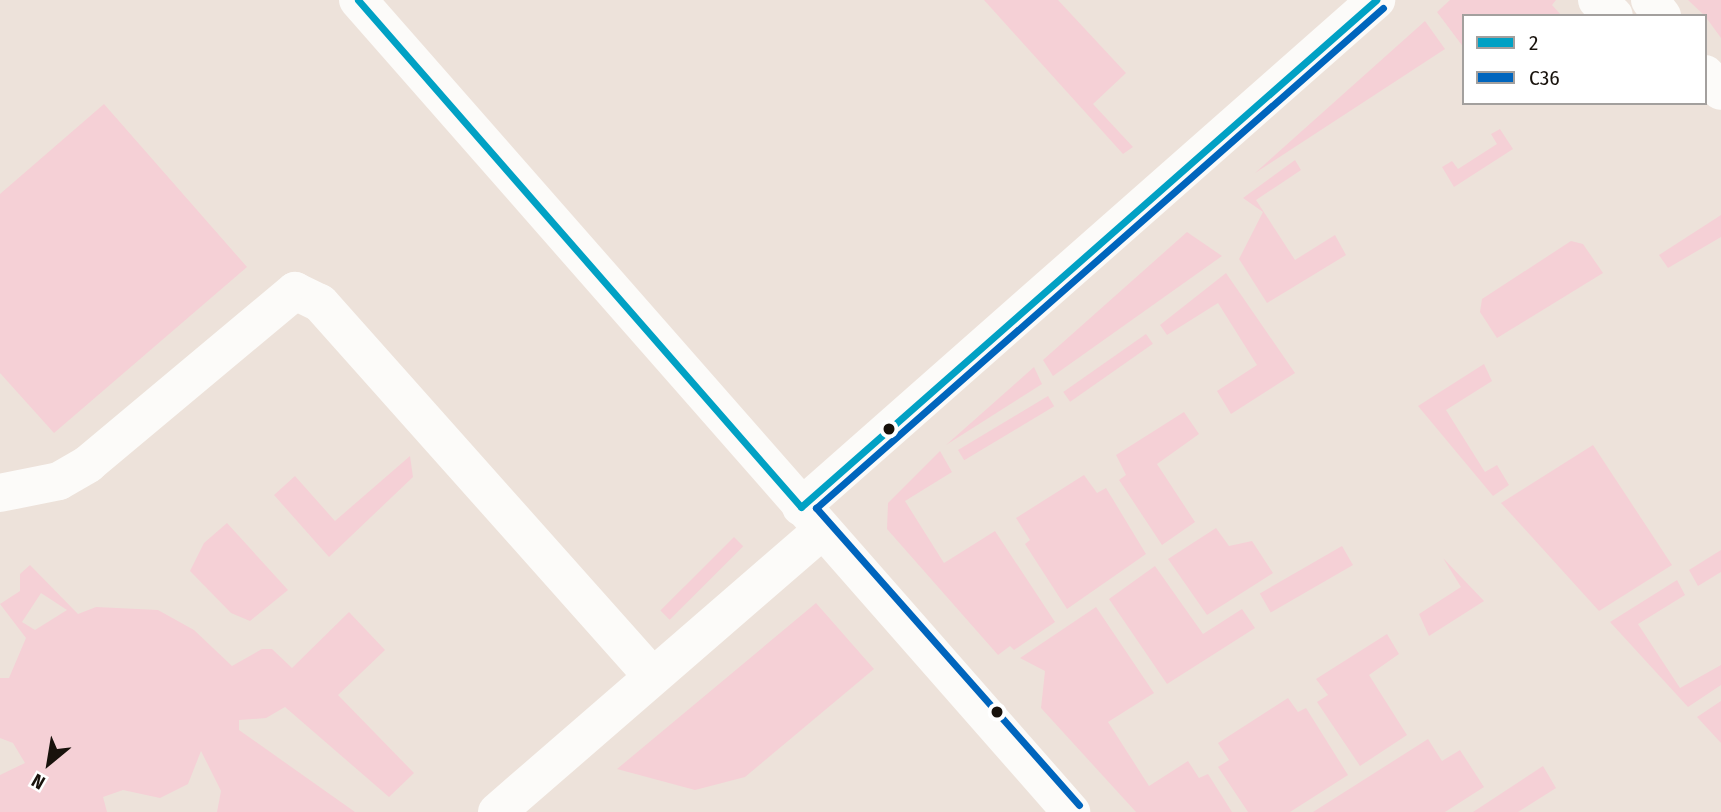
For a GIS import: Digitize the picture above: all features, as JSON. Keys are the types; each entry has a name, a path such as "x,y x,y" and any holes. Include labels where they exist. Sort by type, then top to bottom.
{"street":[{"path":"358,0 1071,812"},
{"path":"496,812 652,675 811,519 1376,0"},
{"path":"1597,0 1612,14"},
{"path":"1707,76 1721,91"},
{"path":"0,493 59,481 88,464 296,292 320,303 652,675"}],"shaded area":[{"path":"984,0 1058,0 1126,73 1093,104 1133,147 1123,154"},
{"path":"1450,0 1556,0 1552,5 1560,14 1462,14 1462,45 1437,12"},
{"path":"1688,0 1721,0 1721,38 1707,19 1707,14 1703,14"},
{"path":"1425,21 1445,49 1255,173"},
{"path":"104,104 247,267 54,433 0,373 0,194"},
{"path":"1500,129 1513,149 1454,187 1442,167 1452,161 1458,169 1497,144 1491,134"},
{"path":"1295,160 1301,170 1256,200 1295,260 1335,235 1346,255 1267,303 1239,259 1263,212 1243,198"},
{"path":"1721,215 1721,237 1668,268 1659,255"},
{"path":"1187,232 1222,256 1053,376 1043,360"},
{"path":"1571,241 1583,244 1603,273 1497,338 1480,312 1482,299"},
{"path":"1226,273 1295,373 1231,414 1217,391 1257,365 1218,303 1167,335 1160,325"},
{"path":"1146,334 1153,344 1070,402 1063,392"},
{"path":"1484,364 1492,381 1446,410 1485,472 1497,465 1509,485 1493,496 1418,406"},
{"path":"1034,367 1042,384 946,445"},
{"path":"1048,396 1054,406 964,460 958,450"},
{"path":"1184,412 1199,434 1157,464 1195,522 1162,545 1119,480 1126,475 1116,455"},
{"path":"1593,445 1672,565 1599,611 1501,503"},
{"path":"940,451 952,472 905,501 944,563 995,531 1055,622 1014,650 1010,646 998,655 887,529 888,503"},
{"path":"410,456 413,477 329,557 274,495 295,476 335,521"},
{"path":"1084,475 1097,493 1106,488 1146,554 1067,609 1025,544 1030,540 1016,518"},
{"path":"227,523 288,590 250,621 231,613 190,571 204,543"},
{"path":"1216,528 1229,546 1252,541 1273,573 1207,615 1168,559"},
{"path":"734,537 743,546 670,620 660,611"},
{"path":"1342,546 1353,565 1271,613 1260,594"},
{"path":"1721,550 1721,572 1698,586 1689,570"},
{"path":"1443,558 1484,601 1429,636 1419,614 1461,587"},
{"path":"30,565 78,614 96,607 158,610 194,630 232,666 262,649 272,649 292,668 349,612 385,650 338,695 414,773 389,797 285,707 266,718 239,720 239,730 355,812 217,812 221,791 201,751 188,784 160,798 123,790 103,797 107,812 0,812 0,775 25,763 13,743 0,738 0,678 9,678 26,638 0,604 20,591 20,574","holes":["41,593 67,610 35,630 22,622"]},
{"path":"1155,566 1203,634 1242,609 1255,628 1167,684 1109,599"},
{"path":"1677,580 1685,595 1638,624 1680,688 1721,665 1721,685 1688,707 1610,622"},
{"path":"816,603 874,669 745,777 695,790 617,769"},
{"path":"1096,607 1154,693 1108,722 1149,786 1188,761 1199,778 1208,774 1232,812 1136,812 1041,708 1045,671 1020,658"},
{"path":"1387,634 1399,654 1369,675 1407,735 1360,766 1317,702 1328,695 1316,679"},
{"path":"1288,698 1298,712 1306,708 1348,775 1290,812 1248,812 1218,767 1229,760 1218,743"},
{"path":"1721,701 1721,743 1697,717"},
{"path":"1428,739 1442,761 1460,750 1484,787 1445,812 1313,812"},
{"path":"1543,766 1556,788 1518,812 1473,812"}],"transit line":[{"name":"2","path":"358,0 801,507 1376,0"},
{"name":"C36","path":"1079,805 816,508 1383,8"}]}
